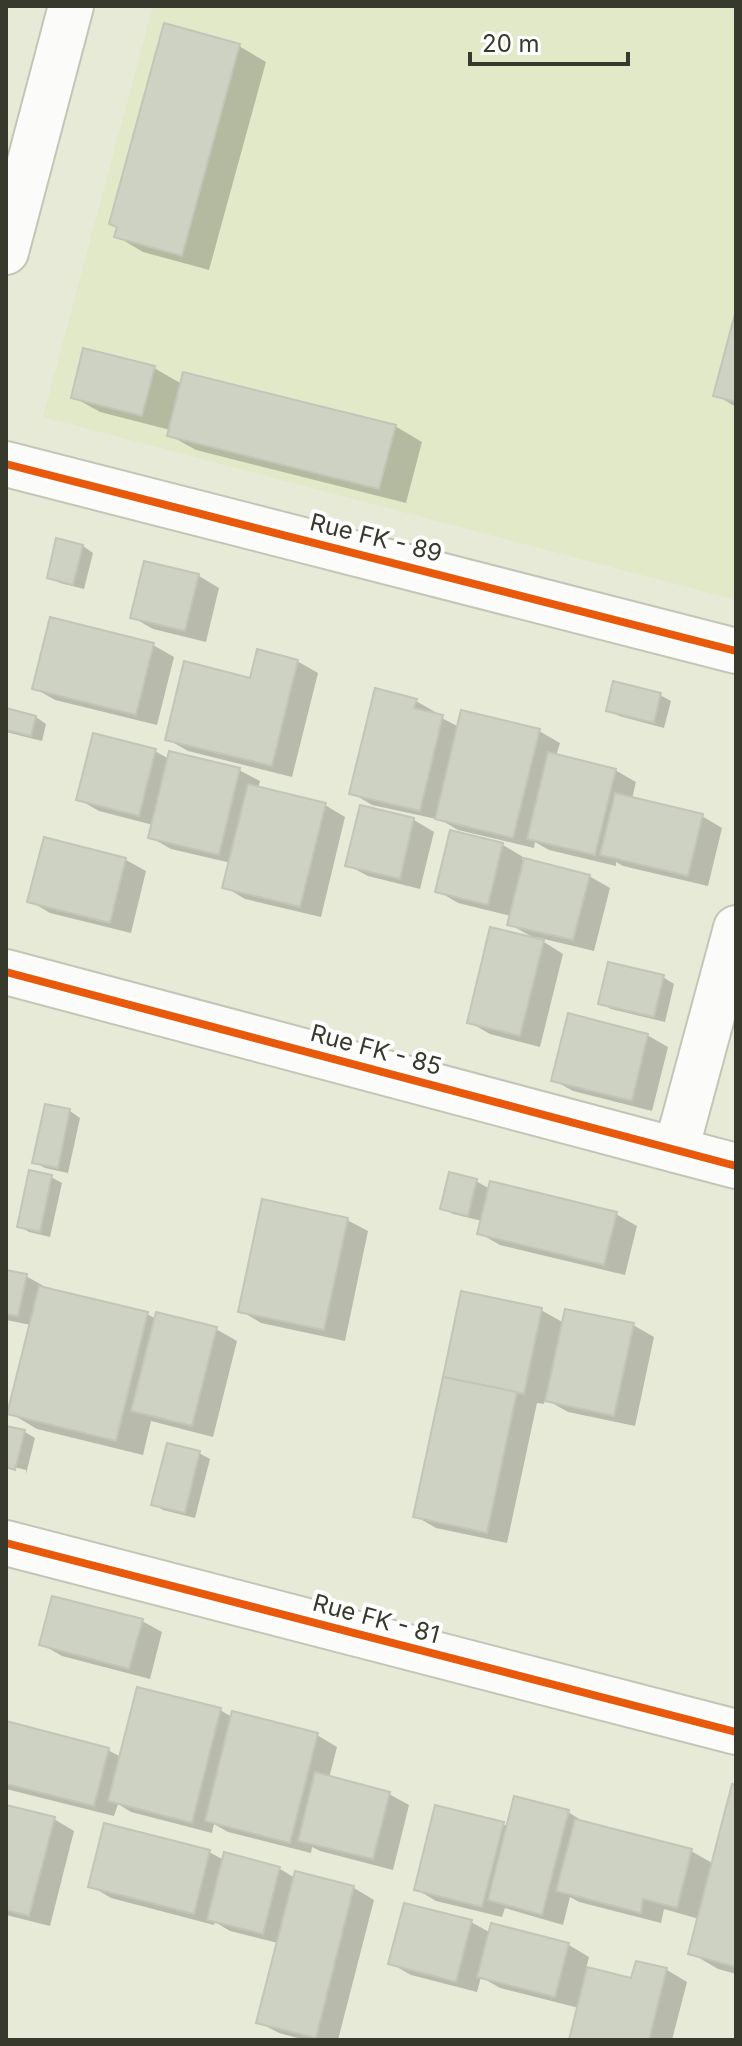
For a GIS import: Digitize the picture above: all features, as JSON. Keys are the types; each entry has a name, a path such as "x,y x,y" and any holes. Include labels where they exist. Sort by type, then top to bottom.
{"street":[{"path":"6,252 71,6"},
{"name":"Rue FK - 89","path":"6,464 736,651"},
{"path":"676,1150 736,928"},
{"name":"Rue FK - 85","path":"6,972 736,1166"},
{"name":"Rue FK - 81","path":"6,1543 736,1732"}],"shaded area":[{"path":"153,6 736,6 736,600 43,417"}],"building":[{"path":"164,23 240,44 182,256 114,237 117,227 109,224"},
{"path":"736,310 736,402 713,396"},
{"path":"83,348 155,366 142,416 71,398"},
{"path":"183,372 396,425 379,489 167,436"},
{"path":"56,538 83,545 73,585 47,578"},
{"path":"144,561 199,574 185,631 130,618"},
{"path":"50,617 154,643 136,715 32,689"},
{"path":"257,649 298,660 272,766 165,740 184,661 250,678"},
{"path":"613,681 661,693 654,723 606,711"},
{"path":"375,688 417,699 414,708 443,715 420,811 349,794"},
{"path":"6,708 36,716 31,736 6,730"},
{"path":"461,710 540,729 513,838 435,819"},
{"path":"93,733 156,749 139,816 76,800"},
{"path":"169,751 240,768 219,855 148,838"},
{"path":"548,752 616,769 595,855 527,839"},
{"path":"248,784 326,803 300,907 222,888"},
{"path":"615,793 703,814 688,876 600,855"},
{"path":"360,805 414,818 400,879 345,866"},
{"path":"450,830 503,843 488,905 435,892"},
{"path":"44,837 126,858 110,923 27,902"},
{"path":"524,858 590,875 573,940 507,925"},
{"path":"490,927 544,940 520,1036 467,1023"},
{"path":"608,962 664,975 654,1017 598,1004"},
{"path":"568,1013 648,1034 632,1101 551,1081"},
{"path":"45,1104 70,1109 58,1168 32,1163"},
{"path":"29,1170 52,1175 40,1232 17,1227"},
{"path":"449,1172 477,1179 468,1216 440,1209"},
{"path":"490,1181 617,1212 604,1265 477,1234"},
{"path":"262,1199 348,1218 324,1330 238,1312"},
{"path":"6,1270 27,1274 18,1316 6,1314"},
{"path":"39,1286 148,1312 116,1441 7,1414"},
{"path":"461,1291 542,1308 524,1394 443,1377"},
{"path":"565,1309 634,1323 614,1416 545,1401"},
{"path":"156,1312 217,1327 192,1426 131,1411"},
{"path":"443,1377 517,1392 487,1533 413,1517"},
{"path":"6,1426 25,1430 15,1470 6,1467"},
{"path":"167,1443 200,1451 185,1513 151,1505"},
{"path":"52,1596 143,1619 129,1669 39,1645"},
{"path":"137,1687 221,1708 192,1823 108,1801"},
{"path":"232,1711 318,1733 290,1843 205,1821"},
{"path":"6,1721 109,1748 94,1806 6,1784"},
{"path":"315,1772 390,1792 373,1859 298,1841"},
{"path":"732,1784 736,1785 736,1967 688,1954"},
{"path":"514,1796 569,1810 542,1915 488,1900"},
{"path":"6,1805 55,1817 29,1916 6,1910"},
{"path":"435,1805 504,1822 482,1907 414,1890"},
{"path":"575,1819 692,1849 677,1908 643,1899 641,1913 556,1891"},
{"path":"104,1823 210,1850 194,1914 88,1887"},
{"path":"224,1852 280,1867 263,1934 207,1920"},
{"path":"295,1871 354,1886 316,2038 256,2023"},
{"path":"404,1903 472,1920 456,1982 388,1964"},
{"path":"491,1923 569,1943 555,1997 477,1977"},
{"path":"636,1961 667,1968 649,2040 569,2040 587,1967 631,1978"}],"cycle path":[{"path":"6,464 736,651"},
{"path":"6,972 736,1166"},
{"path":"6,1543 736,1732"}]}
